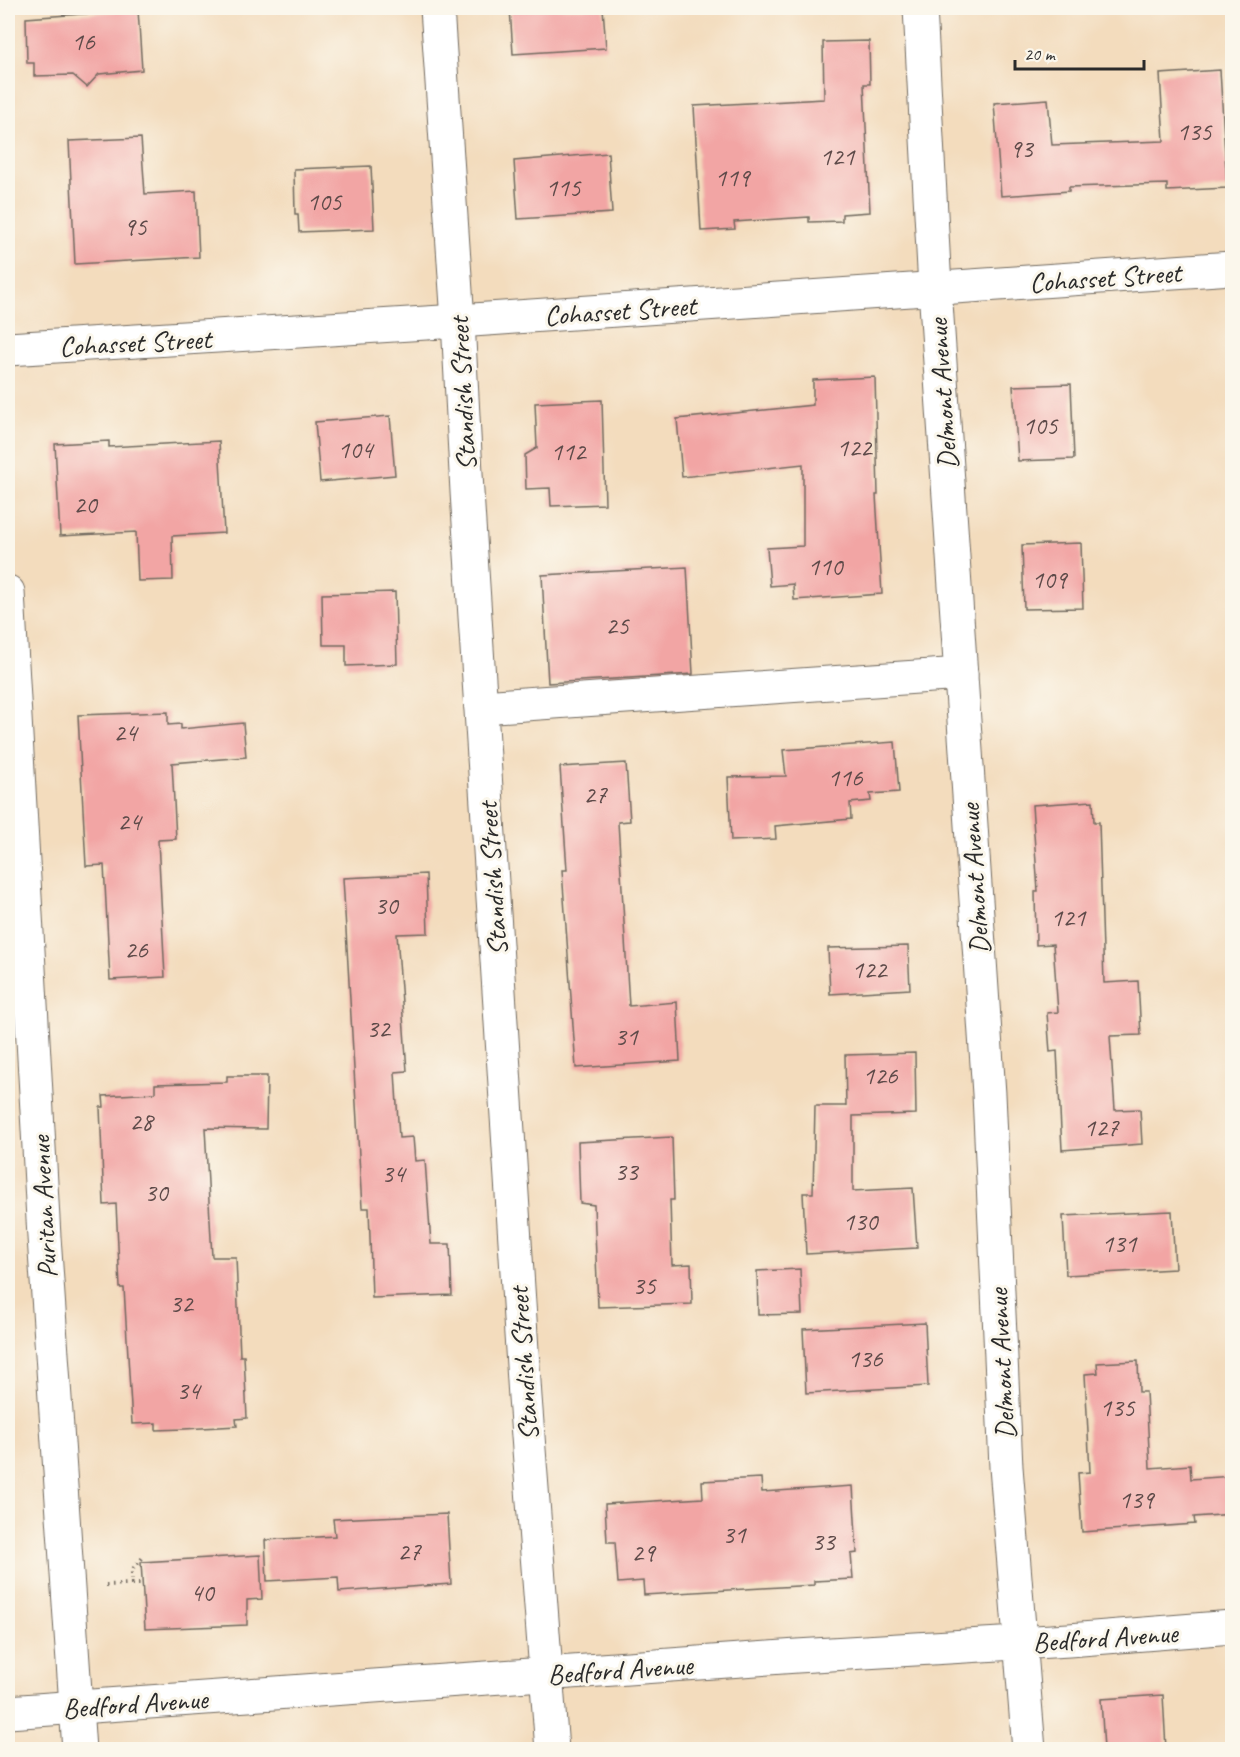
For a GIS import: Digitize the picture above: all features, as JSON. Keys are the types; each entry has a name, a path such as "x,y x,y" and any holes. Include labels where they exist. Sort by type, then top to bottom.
{"street":[{"name":"Standish Street","path":"437,8 525,1396 552,1749"},
{"name":"Delmont Avenue","path":"920,8 935,288 989,1094 1006,1467 1029,1749"},
{"name":"Cohasset Street","path":"8,349 1233,268"},
{"name":"Puritan Avenue","path":"8,592 43,1225 79,1749"},
{"path":"481,707 961,674"},
{"name":"Bedford Avenue","path":"8,1712 1233,1627"}],"path":[{"path":"132,1584 132,1570 145,1555"},
{"path":"102,1586 142,1584"}],"building":[{"path":"510,8 603,8 606,48 513,54"},
{"path":"138,10 142,70 99,74 87,87 73,75 34,76 34,63 27,63 26,18"},
{"path":"869,41 870,84 864,84 870,212 842,214 842,221 809,222 809,217 734,222 735,229 701,231 694,106 824,99 823,42"},
{"path":"1220,70 1227,188 1167,191 1167,184 1069,187 1069,191 1001,196 994,103 1048,99 1052,145 1164,141 1160,74"},
{"path":"141,138 145,194 196,191 199,257 75,264 69,141"},
{"path":"608,153 612,213 518,219 514,161"},
{"path":"371,166 374,229 299,232 298,214 295,214 294,169"},
{"path":"875,377 878,495 876,495 882,594 794,600 793,584 770,586 767,548 803,546 803,464 682,477 677,419 813,405 813,380"},
{"path":"1071,384 1074,459 1018,461 1013,386"},
{"path":"602,400 605,504 551,506 550,488 526,489 525,455 537,448 535,403"},
{"path":"390,416 395,475 320,482 315,422"},
{"path":"109,441 109,447 219,441 224,533 172,536 173,580 138,581 136,532 60,536 55,444"},
{"path":"1081,543 1083,608 1024,609 1022,545"},
{"path":"687,567 693,674 548,683 542,575"},
{"path":"395,592 397,664 346,666 346,645 323,645 322,594"},
{"path":"168,712 168,725 181,724 181,729 243,723 246,757 172,763 176,839 158,840 165,977 110,980 104,865 86,866 78,715"},
{"path":"895,742 899,792 870,794 871,801 850,803 851,819 775,826 776,839 731,841 728,777 786,776 783,750"},
{"path":"626,763 630,821 618,822 629,1006 677,1002 680,1061 576,1068 562,870 567,870 560,767"},
{"path":"1093,801 1094,822 1099,822 1104,983 1138,981 1141,1035 1110,1036 1115,1110 1140,1109 1142,1144 1062,1150 1057,1051 1050,1052 1047,1013 1058,1012 1053,944 1036,945 1035,891 1038,891 1032,805"},
{"path":"426,874 428,933 397,934 407,1071 395,1072 399,1138 413,1137 415,1161 425,1160 431,1244 450,1244 452,1295 372,1298 369,1208 362,1208 343,878"},
{"path":"908,946 910,989 830,994 828,948"},
{"path":"915,1053 916,1114 853,1116 853,1191 913,1188 917,1248 806,1254 803,1193 813,1193 815,1106 846,1106 845,1055"},
{"path":"227,1076 267,1076 266,1129 205,1128 212,1257 236,1257 240,1356 244,1356 247,1418 236,1419 237,1426 156,1430 156,1423 132,1424 124,1288 120,1288 116,1204 104,1205 100,1107 104,1107 103,1096 155,1093 155,1084 227,1082"},
{"path":"672,1137 674,1200 670,1200 672,1265 691,1264 692,1304 598,1307 594,1205 580,1203 578,1142"},
{"path":"1172,1211 1175,1269 1066,1275 1063,1216"},
{"path":"800,1269 802,1314 758,1315 757,1271"},
{"path":"925,1323 928,1386 806,1393 803,1329"},
{"path":"1138,1361 1139,1392 1146,1392 1150,1468 1190,1465 1191,1479 1233,1476 1233,1514 1194,1517 1195,1524 1082,1532 1078,1473 1090,1472 1085,1374 1098,1373 1097,1363"},
{"path":"761,1478 762,1492 853,1486 857,1553 851,1554 853,1579 814,1581 814,1585 644,1595 643,1581 618,1583 615,1542 607,1542 605,1504 703,1498 702,1481"},
{"path":"447,1514 451,1584 339,1592 338,1577 267,1581 265,1540 335,1536 333,1519"},
{"path":"260,1555 262,1599 247,1600 247,1625 145,1629 141,1562"},
{"path":"1163,1695 1166,1749 1104,1749 1101,1699"}]}
